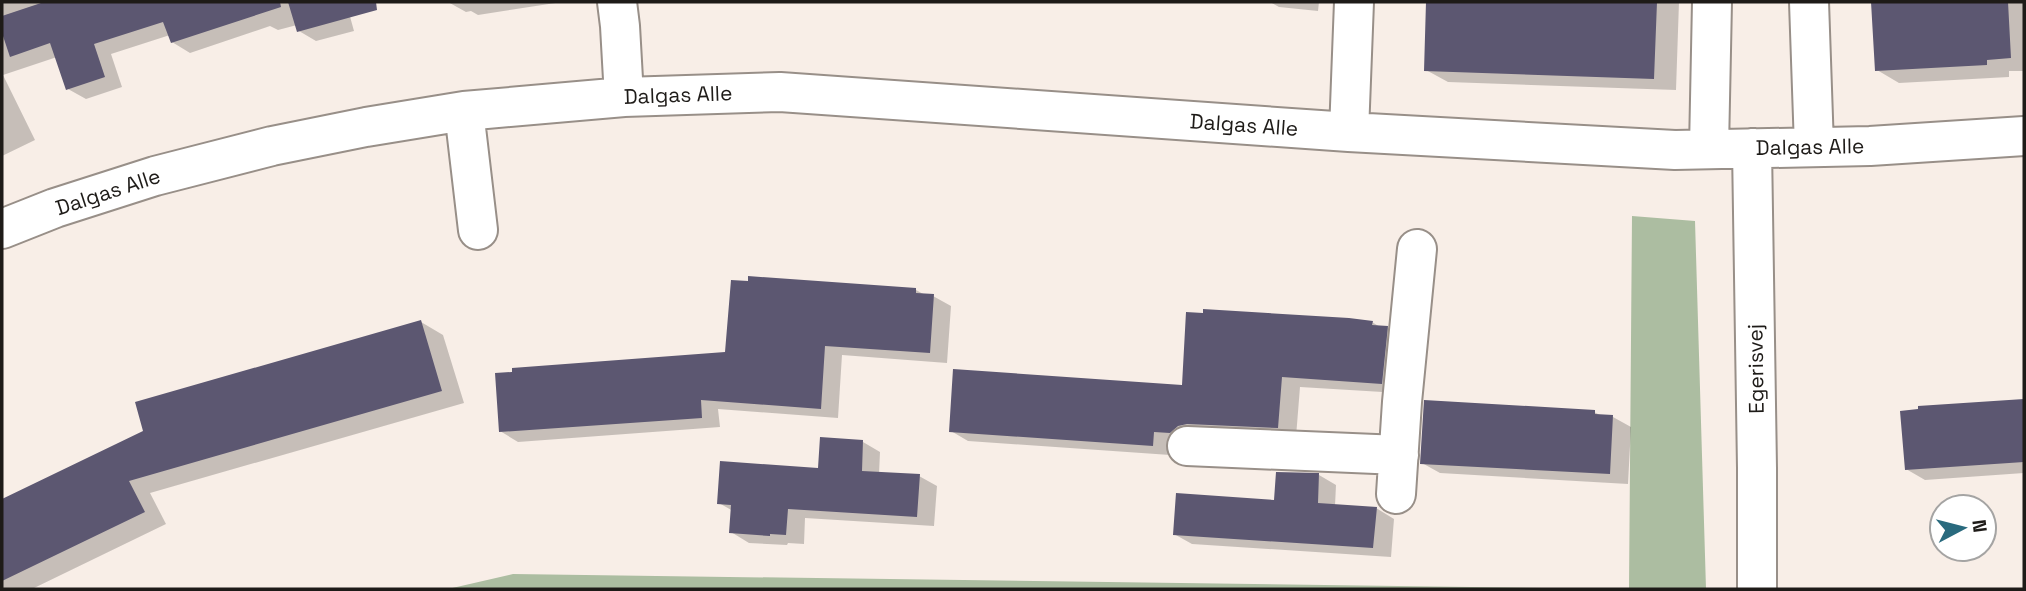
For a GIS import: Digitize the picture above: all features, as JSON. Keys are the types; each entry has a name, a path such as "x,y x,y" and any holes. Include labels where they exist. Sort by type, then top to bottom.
{"street":[{"path":"617,2 624,97"},
{"path":"1349,132 1354,2"},
{"path":"1709,148 1712,2"},
{"path":"1809,2 1814,147"},
{"name":"Dalgas Alle","path":"2,229 55,208 143,180 272,146 464,111 624,97 780,92 1349,132 1675,150 1946,142 2024,136"},
{"path":"464,111 478,230"},
{"name":"Egerisvej","path":"1752,148 1757,589"},
{"path":"1396,494 1417,249"},
{"path":"1187,446 1399,456"}],"green space":[{"path":"1632,216 1695,221 1706,589 1629,589"},
{"path":"513,574 1620,589 448,589"}],"building":[{"path":"44,2 280,2 281,7 171,43 163,22 94,44 105,77 66,90 50,43 10,57 2,33 2,16"},
{"path":"288,2 376,2 377,10 297,32"},
{"path":"1426,2 1657,2 1654,79 1424,71"},
{"path":"1871,2 2008,2 2011,58 1987,60 1987,65 1875,71"},
{"path":"748,276 916,288 916,293 934,294 930,353 825,346 821,409 701,400 702,418 499,432 495,373 512,372 512,368 725,352 731,280 748,281"},
{"path":"1203,309 1349,318 1373,321 1372,325 1388,326 1382,384 1282,377 1278,428 1187,424 1178,426 1170,433 1154,432 1153,446 949,432 953,369 1182,385 1186,312 1203,313"},
{"path":"421,320 442,391 129,481 145,512 2,581 2,499 143,431 135,402"},
{"path":"2024,399 2024,462 1905,470 1900,411 1918,409 1918,406"},
{"path":"1424,400 1595,410 1595,414 1613,415 1610,474 1420,464"},
{"path":"820,437 863,440 862,471 920,474 917,517 788,509 786,535 729,533 731,505 717,504 720,461 818,468"},
{"path":"1276,472 1319,473 1318,503 1377,507 1373,548 1173,535 1176,493 1274,500"}]}
